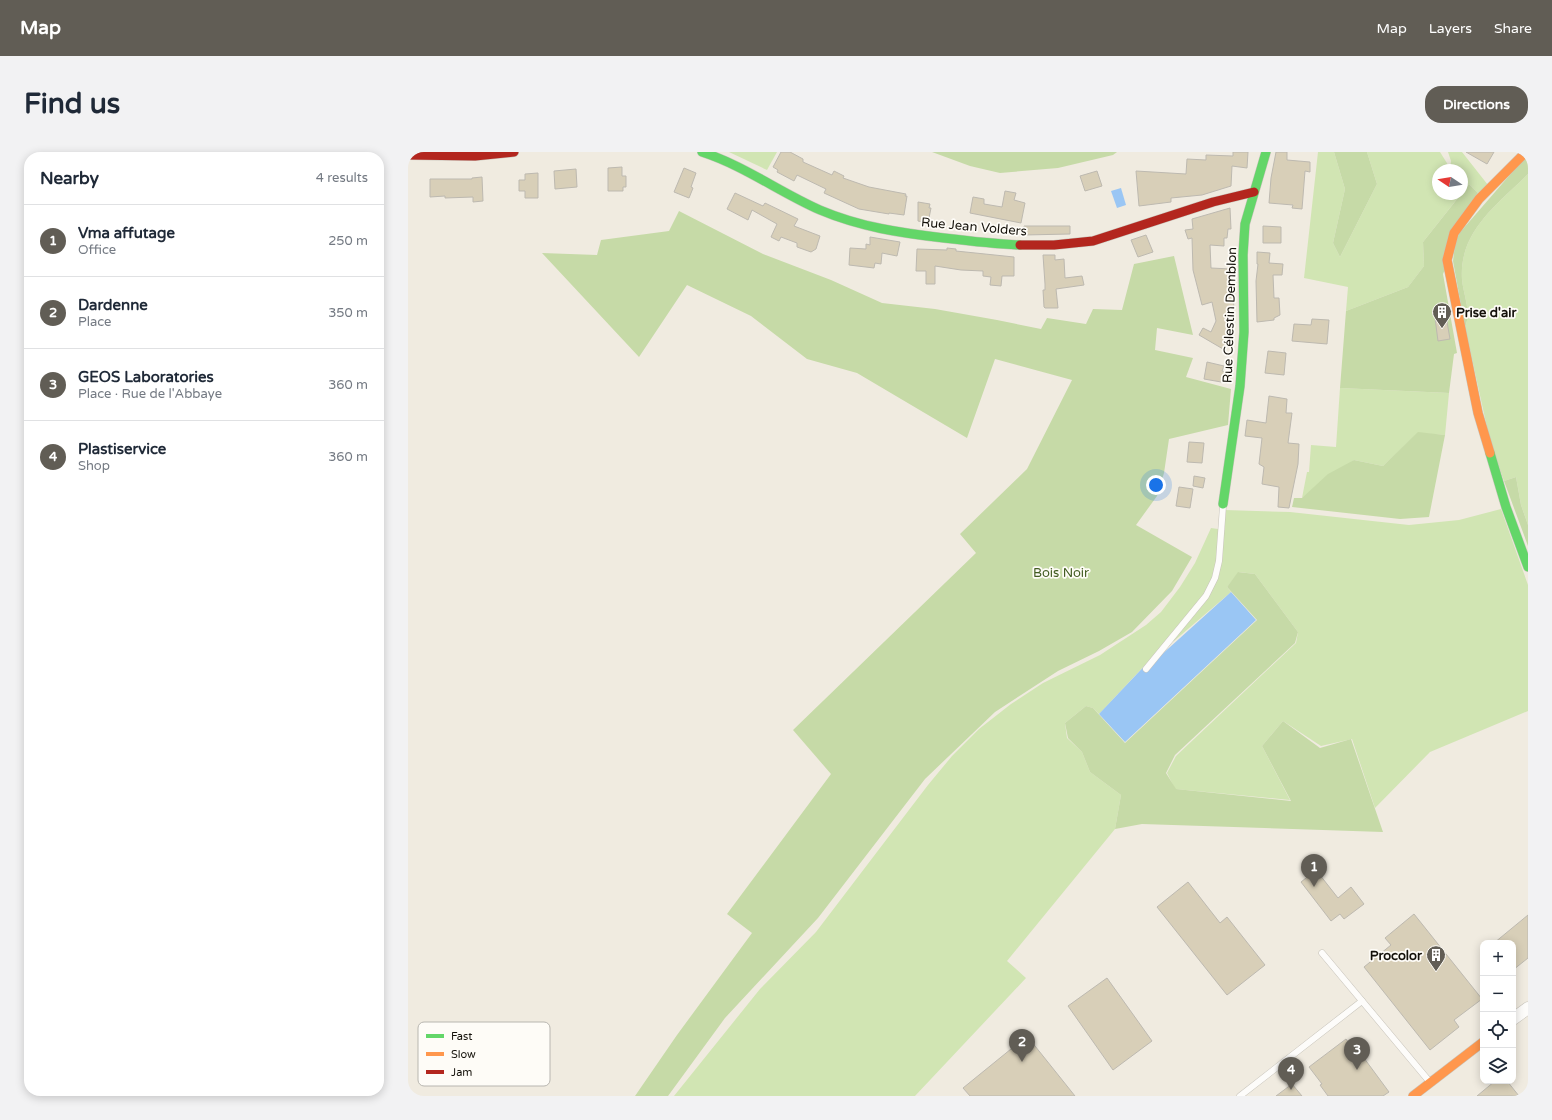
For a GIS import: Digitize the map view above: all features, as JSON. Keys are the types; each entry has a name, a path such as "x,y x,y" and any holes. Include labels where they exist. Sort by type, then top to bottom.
{"street":[{"path":"408,155 475,156 514,152"},
{"name":"Rue Jean Volders","path":"702,152 738,166 814,207 852,222 881,230 1011,245 1073,244 1092,241 1206,203 1231,196 1254,192"},
{"name":"Rue Célestin Demblon","path":"1223,504 1240,386 1244,332 1243,255 1246,224 1266,152"},
{"path":"1526,152 1479,199 1454,233 1447,260 1478,413 1506,507 1528,567"},
{"path":"1516,1017 1528,1008"},
{"path":"1413,1096 1480,1044"}],"lane":[{"path":"1146,669 1206,596 1215,578 1219,561 1223,504"},
{"path":"1322,953 1430,1083"},
{"path":"1240,1096 1362,1002"}],"green space":[{"path":"729,152 777,152 767,170"},
{"path":"932,152 1117,152 1113,155 1058,168 1000,173 970,166"},
{"path":"1318,152 1334,152 1345,189 1333,243 1340,257 1377,184 1367,152 1440,152 1448,164 1432,164 1432,200 1456,200 1423,242 1424,266 1408,287 1346,311 1348,287 1304,278"},
{"path":"1334,152 1367,152 1377,184 1340,257 1333,243 1345,189"},
{"path":"1448,152 1462,152 1488,185 1478,193 1469,184 1468,185 1468,164 1451,164"},
{"path":"1528,154 1528,174 1482,220 1473,233 1467,247 1463,262 1462,279 1468,315 1465,327 1453,261 1456,237"},
{"path":"1528,174 1528,525 1521,505 1516,477 1504,481 1490,441 1465,327 1468,315 1462,279 1463,262 1473,233 1493,208"},
{"path":"1469,184 1478,193 1443,274 1457,353 1454,354 1449,393 1340,388 1346,311 1408,287 1424,266 1423,242 1456,200 1468,200"},
{"name":"Bois Noir","path":"679,211 763,254 831,280 882,303 935,309 1041,329 1047,318 1086,324 1093,309 1122,310 1134,264 1174,256 1193,335 1157,328 1155,350 1193,358 1186,377 1231,389 1228,425 1169,439 1164,473 1157,496 1136,525 1192,557 1172,591 1132,632 1099,651 1058,671 995,712 925,779 818,918 725,1018 668,1096 635,1096 677,1035 752,933 727,914 831,774 793,730 976,553 960,534 1027,469 1072,380 995,359 967,438 857,373 807,359 751,316 687,285 639,357 542,253 597,255 601,240 669,231"},
{"path":"1340,388 1449,393 1445,435 1418,433 1383,466 1354,460 1302,498 1307,472 1309,472 1311,445 1336,447"},
{"path":"1418,432 1445,435 1429,517 1400,519 1292,507 1294,498 1302,498 1328,474 1354,460 1383,466"},
{"path":"1516,477 1521,505 1528,525 1528,546 1504,481"},
{"path":"1501,509 1528,585 1528,711 1430,752 1375,808 1352,739 1321,746 1283,721 1262,746 1290,800 1175,789 1167,773 1176,756 1296,643 1298,632 1255,574 1239,572 1227,587 1231,592 1174,641 1163,646 1099,714 1093,708 1086,706 1065,723 1067,738 1082,752 1090,772 1121,795 1115,829 1007,961 1026,978 915,1096 674,1096 760,989 816,932 928,785 952,756 979,729 1011,704 1043,683 1100,655 1146,625 1161,612 1180,587 1195,563 1211,528 1225,530 1225,510 1290,512 1409,525 1459,520"},
{"path":"1238,572 1255,574 1298,632 1295,643 1175,755 1166,773 1176,789 1291,801 1262,746 1283,721 1320,748 1351,739 1383,832 1142,824 1115,829 1121,795 1090,772 1082,752 1068,738 1065,723 1086,706 1093,708 1125,743 1257,620 1227,587"}],"water":[{"path":"1121,188 1126,205 1117,208 1111,191"},
{"path":"1231,592 1256,620 1125,742 1099,714 1153,657 1159,657"}],"building":[{"path":"781,152 790,152 803,159 803,162 832,175 834,171 844,176 843,178 869,187 906,194 904,215 859,209 824,193 826,189 797,175 794,181 777,172 778,170 773,167"},
{"path":"1233,152 1248,152 1247,168 1232,166 1231,186 1202,195 1171,198 1171,202 1139,206 1136,171 1186,174 1187,159 1206,160 1206,155 1233,156"},
{"path":"1276,152 1287,152 1287,160 1310,162 1310,172 1305,171 1302,209 1292,208 1293,205 1269,203 1271,178"},
{"path":"1466,152 1494,152 1487,164"},
{"path":"622,167 622,176 626,176 626,187 623,187 623,191 608,191 608,168"},
{"path":"684,168 696,173 689,198 674,192"},
{"path":"576,169 577,187 555,189 554,171"},
{"path":"1097,171 1102,186 1085,191 1080,176"},
{"path":"538,173 538,198 525,198 525,191 519,191 519,180 525,180 525,174"},
{"path":"482,177 483,201 473,202 473,197 430,197 430,179 472,179"},
{"path":"1005,191 1016,193 1014,200 1025,203 1021,223 970,213 973,197 984,199 984,204 1002,207"},
{"path":"735,193 763,206 765,203 798,219 794,226 820,236 816,249 811,252 797,247 797,243 781,237 779,241 771,237 777,224 752,210 748,220 727,209"},
{"path":"918,202 930,204 929,208 931,208 928,223 918,221"},
{"path":"1230,208 1231,229 1228,229 1227,238 1224,238 1224,246 1210,245 1211,268 1231,269 1230,291 1233,291 1234,293 1233,339 1223,349 1199,335 1203,328 1211,332 1216,321 1212,302 1202,305 1193,270 1192,238 1188,239 1185,230 1193,229 1192,219"},
{"path":"1024,226 1070,226 1070,234 1024,235"},
{"path":"1263,226 1281,227 1281,243 1263,243"},
{"path":"1146,235 1153,252 1138,257 1131,240"},
{"path":"870,237 900,242 897,256 882,253 881,264 875,263 874,268 849,265 850,248 866,249 866,244 870,245"},
{"path":"947,248 956,249 956,251 1014,257 1014,276 1002,276 1001,286 990,285 991,277 983,276 983,271 961,270 935,266 935,284 926,284 926,271 916,271 917,249 947,250"},
{"path":"1257,252 1270,253 1269,263 1283,264 1282,275 1273,275 1274,298 1279,298 1280,315 1274,318 1274,320 1257,322"},
{"path":"1043,255 1055,255 1055,260 1064,259 1065,278 1082,276 1084,285 1056,289 1058,308 1044,307 1043,290 1045,290 1045,284"},
{"name":"Prise d'air","path":"1446,316 1450,339 1438,341 1435,318"},
{"path":"1312,319 1329,320 1327,344 1292,341 1294,324 1311,325"},
{"path":"1268,351 1286,353 1284,375 1265,373"},
{"path":"1207,362 1224,366 1222,371 1229,373 1227,383 1204,379"},
{"path":"1269,396 1287,399 1286,413 1292,413 1288,443 1299,444 1298,464 1289,508 1278,507 1279,487 1262,484 1264,467 1259,464 1262,438 1245,436 1247,420 1266,423"},
{"path":"1189,442 1204,443 1202,463 1187,462"},
{"path":"1194,476 1205,478 1203,488 1193,486"},
{"path":"1179,487 1193,489 1190,508 1176,506"},
{"path":"1316,870 1338,898 1351,887 1364,904 1344,919 1340,914 1331,921 1301,882"},
{"path":"1188,882 1220,923 1227,917 1265,965 1227,995 1157,907"},
{"name":"Procolor","path":"1414,914 1480,996 1480,1000 1454,1020 1459,1027 1430,1050 1364,967 1391,945 1385,938"},
{"path":"1528,915 1528,958 1516,968 1516,940 1498,940"},
{"path":"1107,978 1152,1041 1113,1070 1068,1006"},
{"path":"1027,1036 1075,1096 970,1096 963,1088"},
{"path":"1346,1039 1359,1056 1361,1054 1389,1092 1383,1096 1328,1096 1320,1085 1322,1084 1309,1067"},
{"path":"1292,1084 1302,1096 1276,1096"},
{"path":"1491,1084 1509,1084 1519,1096 1477,1096"}],"traffic: fast":[{"path":"702,152 733,164 820,210 850,221 912,234 1020,245"},
{"path":"1223,504 1240,386 1244,332 1243,255 1245,224 1266,152"},
{"path":"1490,453 1506,507 1528,567"}],"traffic: slow":[{"path":"1490,453 1478,413 1447,260 1454,233 1479,199 1526,152"},
{"path":"1413,1096 1480,1044"}],"traffic: jam":[{"path":"408,155 475,156 514,152"},
{"path":"1020,245 1054,245 1093,241 1213,202 1254,192"}],"place":[{"name":"Prise d'air","path":"1442,329"},
{"name":"Vma affutage","path":"1314,887"},
{"name":"Procolor","path":"1436,972"},
{"name":"Dardenne","path":"1022,1062"},
{"name":"GEOS Laboratories","path":"1357,1070"},
{"name":"Plastiservice","path":"1291,1090"}]}
